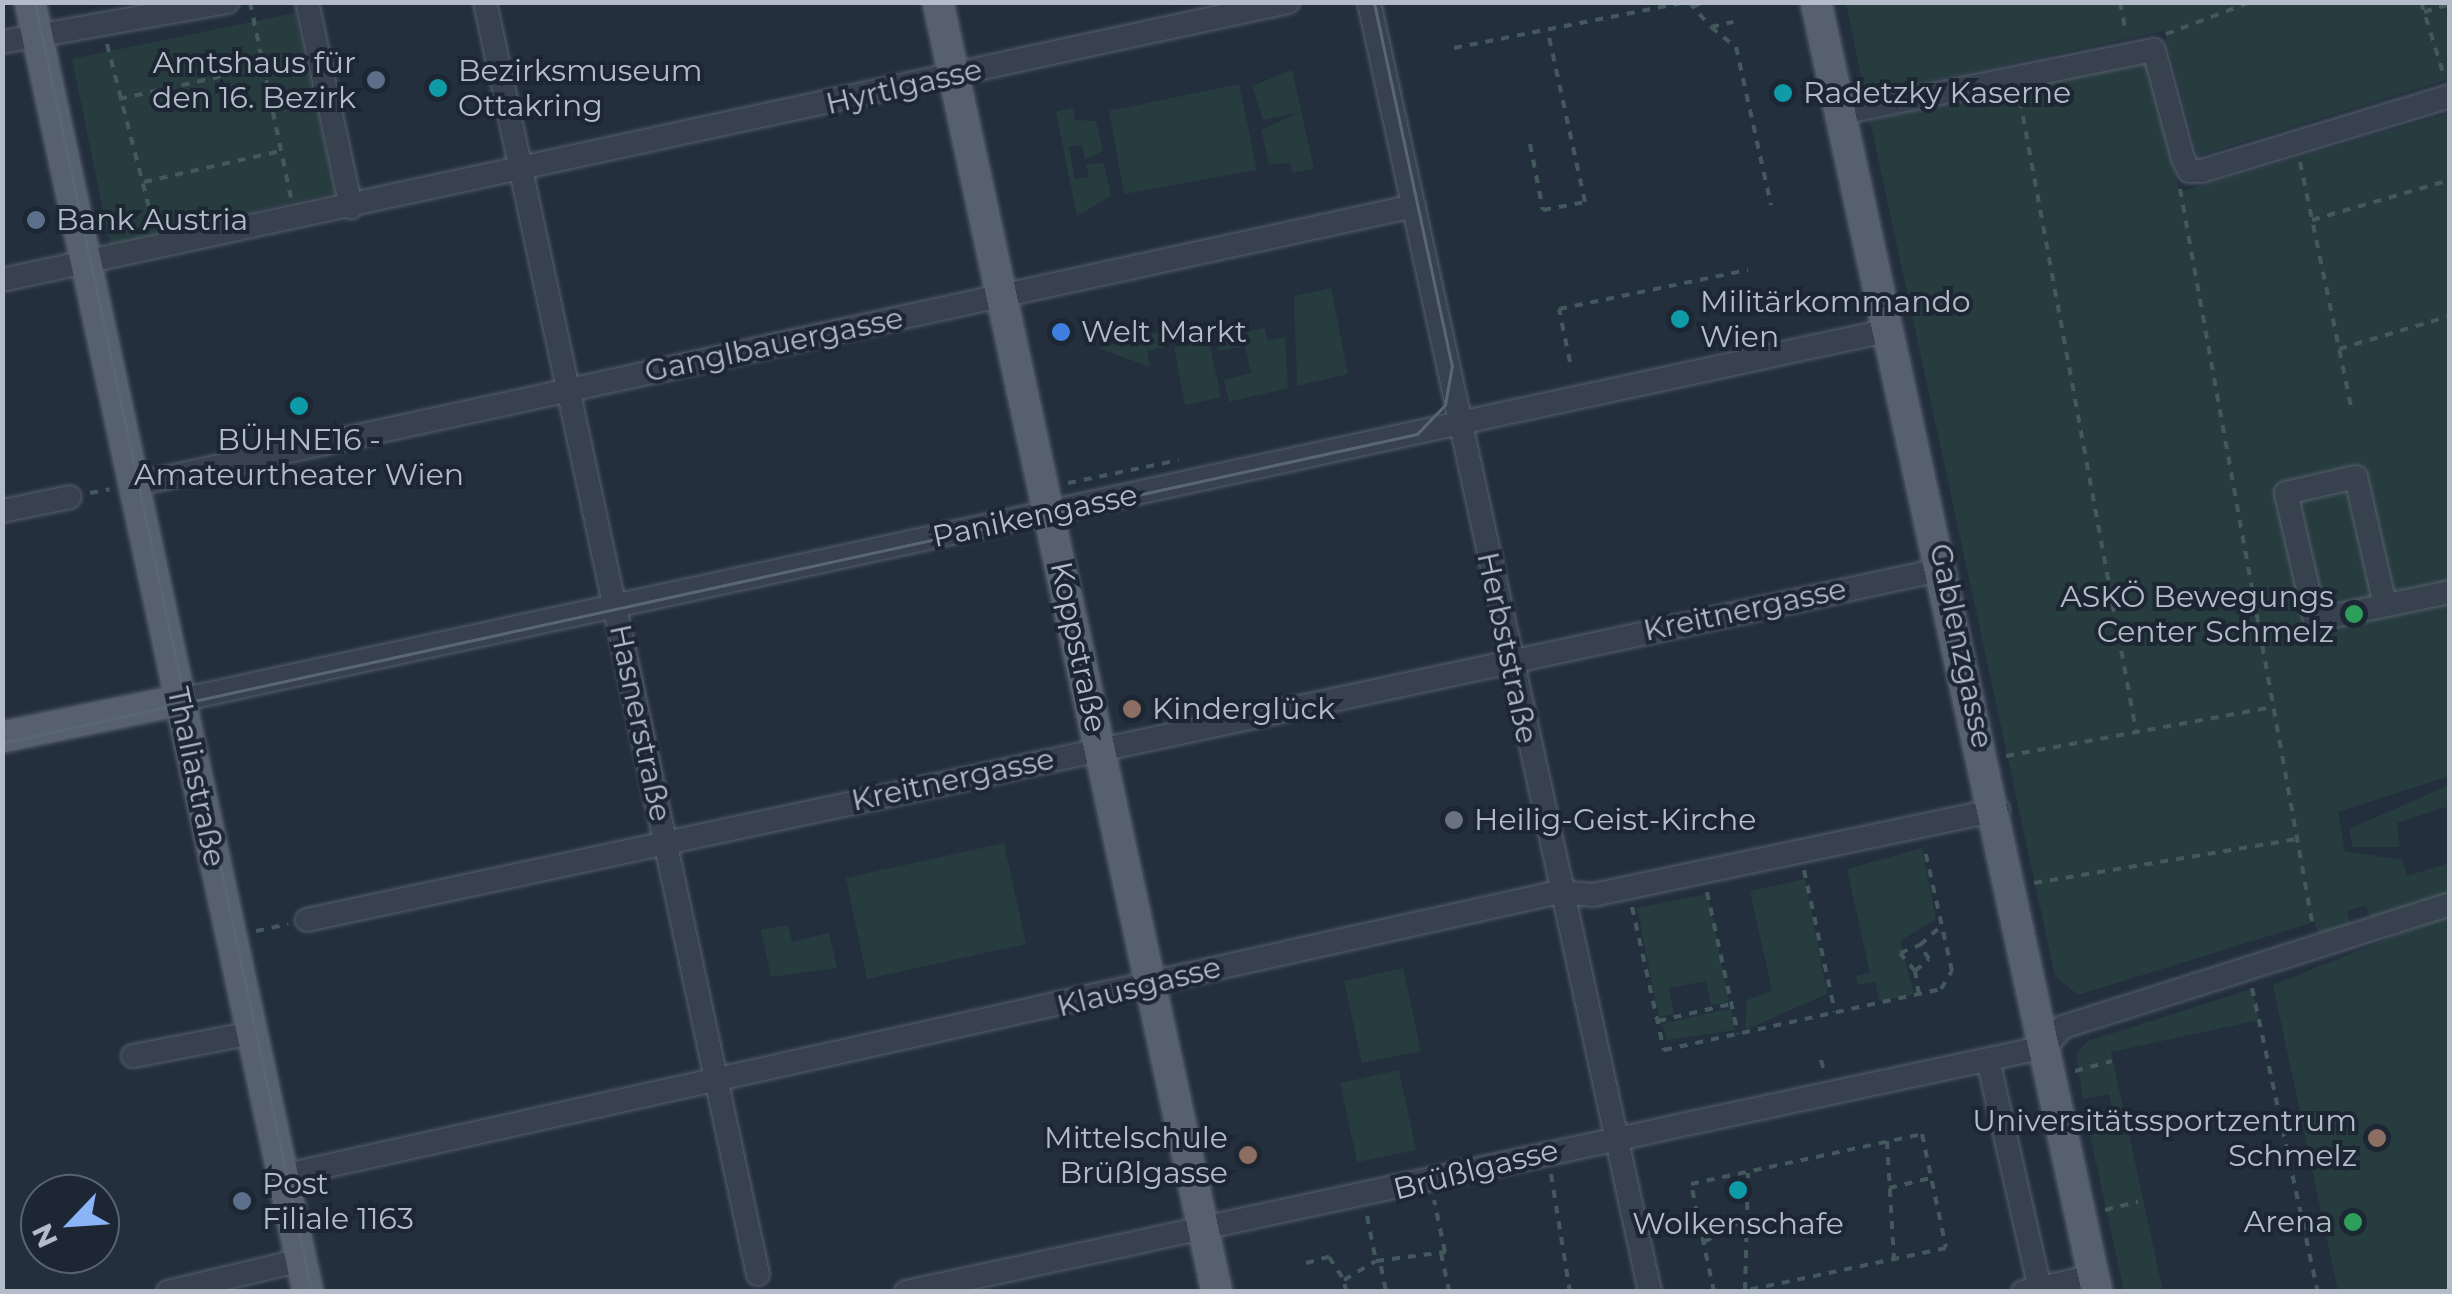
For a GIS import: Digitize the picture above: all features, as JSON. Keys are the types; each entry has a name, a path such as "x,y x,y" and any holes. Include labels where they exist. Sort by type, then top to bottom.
{"main road":[{"path":"30,2 39,42"},
{"name":"Koppstraße","path":"938,2 1216,1292"},
{"name":"Gablenzgasse","path":"1816,2 1998,810 2096,1284"},
{"name":"Thaliastraße","path":"39,42 308,1292"},
{"path":"2,738 180,700"}],"street":[{"path":"2,42 39,42 227,2"},
{"path":"307,2 351,208"},
{"name":"Hasnerstraße","path":"485,2 758,1274"},
{"name":"Hyrtlgasse","path":"2,280 522,173 1288,2"},
{"name":"Herbststraße","path":"1370,2 1612,1138 1650,1292"},
{"path":"1841,114 2016,75 2154,50 2189,171 2450,95"},
{"name":"Ganglbauergasse","path":"133,485 1414,206"},
{"name":"Panikengasse","path":"180,700 1890,330"},
{"path":"2385,605 2356,477 2286,493 2315,620 2450,592"},
{"path":"2,511 70,497"},
{"name":"Kreitnergasse","path":"307,920 1510,658 1944,569"},
{"name":"Klausgasse","path":"282,1176 717,1084 1560,892 1628,888 1998,810"},
{"path":"2048,1062 2063,1026 2450,904"},
{"path":"134,1056 252,1033"},
{"path":"1988,1060 2031,1290 2096,1284"},
{"name":"Brüßlgasse","path":"906,1292 1202,1225 1430,1184 1547,1152 1988,1060 2048,1062"},
{"path":"168,1292 301,1260"}],"path":[{"path":"250,2 296,219"},
{"path":"1454,48 1703,2"},
{"path":"2120,2 2125,30"},
{"path":"2170,29 2251,2"},
{"path":"2422,2 2450,95"},
{"path":"1690,4 1736,48 1771,205"},
{"path":"2424,12 2450,4"},
{"path":"1711,27 1733,22"},
{"path":"103,29 158,247"},
{"path":"1530,144 1542,210 1584,202 1548,32"},
{"path":"118,99 263,68"},
{"path":"2016,75 2136,731"},
{"path":"272,110 328,98"},
{"path":"2296,142 2351,406"},
{"path":"144,182 281,152"},
{"path":"2189,171 2179,192 2319,948"},
{"path":"2312,220 2450,180"},
{"path":"1570,362 1559,310 1748,270"},
{"path":"2339,348 2450,316"},
{"path":"1067,483 1179,460"},
{"path":"70,497 133,485"},
{"path":"1986,758 2272,707"},
{"path":"1628,888 1664,1050 1942,989 1952,971 1920,826"},
{"path":"2013,886 2296,839"},
{"path":"1800,852 1835,1012"},
{"path":"1703,872 1738,1034"},
{"path":"256,931 307,920"},
{"path":"1915,971 1904,968 1900,952 1920,945 1942,925"},
{"path":"1915,971 1928,959 1920,945"},
{"path":"2244,966 2318,1292"},
{"path":"1915,971 1919,994"},
{"path":"1657,1021 1732,1004"},
{"path":"1812,1018 1814,1026"},
{"path":"2048,1062 2112,1062"},
{"path":"1714,1292 1692,1184 1922,1134 1946,1248 1915,1258 1742,1291 1742,1221 1748,1172"},
{"path":"1887,1142 1894,1259"},
{"path":"1547,1152 1570,1292"},
{"path":"1889,1188 1931,1178"},
{"path":"1430,1184 1448,1292"},
{"path":"1363,1198 1386,1292"},
{"path":"2082,1216 2138,1202"},
{"path":"1704,1242 1742,1221"},
{"path":"1344,1280 1378,1263 1440,1253"},
{"path":"1306,1263 1329,1258 1344,1280 1346,1292"}],"green space":[{"path":"1846,3 2449,3 2449,79 2198,156 2164,31 1865,95"},
{"path":"295,13 335,193 110,244 72,59"},
{"path":"2146,62 2180,192 2449,113 2449,776 2338,812 2345,851 2402,860 2407,876 2449,863 2449,895 2371,920 2366,905 2347,911 2352,929 2321,938 2314,922 2078,995 2055,976 1870,121"},
{"path":"1292,70 1314,169 1292,173 1290,163 1269,164 1261,130 1300,112 1263,120 1252,86"},
{"path":"1239,84 1257,170 1124,194 1109,111"},
{"path":"1073,108 1075,120 1096,121 1103,151 1085,159 1082,145 1069,147 1075,179 1089,177 1086,164 1104,163 1111,196 1077,216 1056,112"},
{"path":"1331,288 1348,374 1297,386 1294,296"},
{"path":"1265,328 1268,341 1285,337 1288,388 1229,402 1224,380 1251,373 1245,346 1218,351 1216,339"},
{"path":"1162,331 1165,347 1147,351 1150,367 1098,348"},
{"path":"1209,340 1221,397 1185,405 1174,347"},
{"path":"2449,785 2449,806 2397,823 2400,847 2353,847 2349,829"},
{"path":"1004,843 1026,944 867,979 846,878"},
{"path":"1922,848 1936,919 1900,941 1914,995 1879,1001 1875,982 1858,985 1856,976 1870,973 1847,869"},
{"path":"1805,879 1827,994 1745,1030 1747,1000 1772,991 1750,891"},
{"path":"1708,894 1729,1002 1711,1005 1706,981 1669,988 1674,1014 1659,1017 1637,908"},
{"name":"Universitätssportzentrum Schmelz","path":"2449,914 2449,1291 2338,1291 2273,985"},
{"path":"788,925 792,942 829,933 837,968 771,977 761,930"},
{"path":"1403,968 1421,1051 1362,1063 1344,981"},
{"path":"2252,989 2259,1020 2111,1052 2163,1291 2124,1291 2087,1121 2114,1115 2109,1094 2083,1099 2076,1054 2088,1041"},
{"path":"1731,1008 1735,1030 1667,1040 1662,1024"},
{"path":"1399,1070 1416,1150 1357,1162 1340,1083"}],"tram line":[{"path":"35,2 312,1292"},
{"path":"2,743 1417,434 1445,405 1452,367 1374,2"}],"place":[{"name":"Amtshaus für den 16. Bezirk","path":"376,80"},
{"name":"Bezirksmuseum Ottakring","path":"438,88"},
{"name":"Radetzky Kaserne","path":"1783,93"},
{"name":"Bank Austria","path":"36,220"},
{"name":"Militärkommando Wien","path":"1680,319"},
{"name":"Welt Markt","path":"1061,332"},
{"name":"BÜHNE16 - Amateurtheater Wien","path":"299,406"},
{"name":"ASKÖ Bewegungs Center Schmelz","path":"2354,614"},
{"name":"Kinderglück","path":"1132,709"},
{"name":"Heilig-Geist-Kirche","path":"1454,820"},
{"name":"Universitätssportzentrum Schmelz","path":"2377,1138"},
{"name":"Mittelschule Brüßlgasse","path":"1248,1155"},
{"name":"Wolkenschafe","path":"1738,1190"},
{"name":"Post Filiale 1163","path":"242,1201"},
{"name":"Arena","path":"2353,1222"}]}
